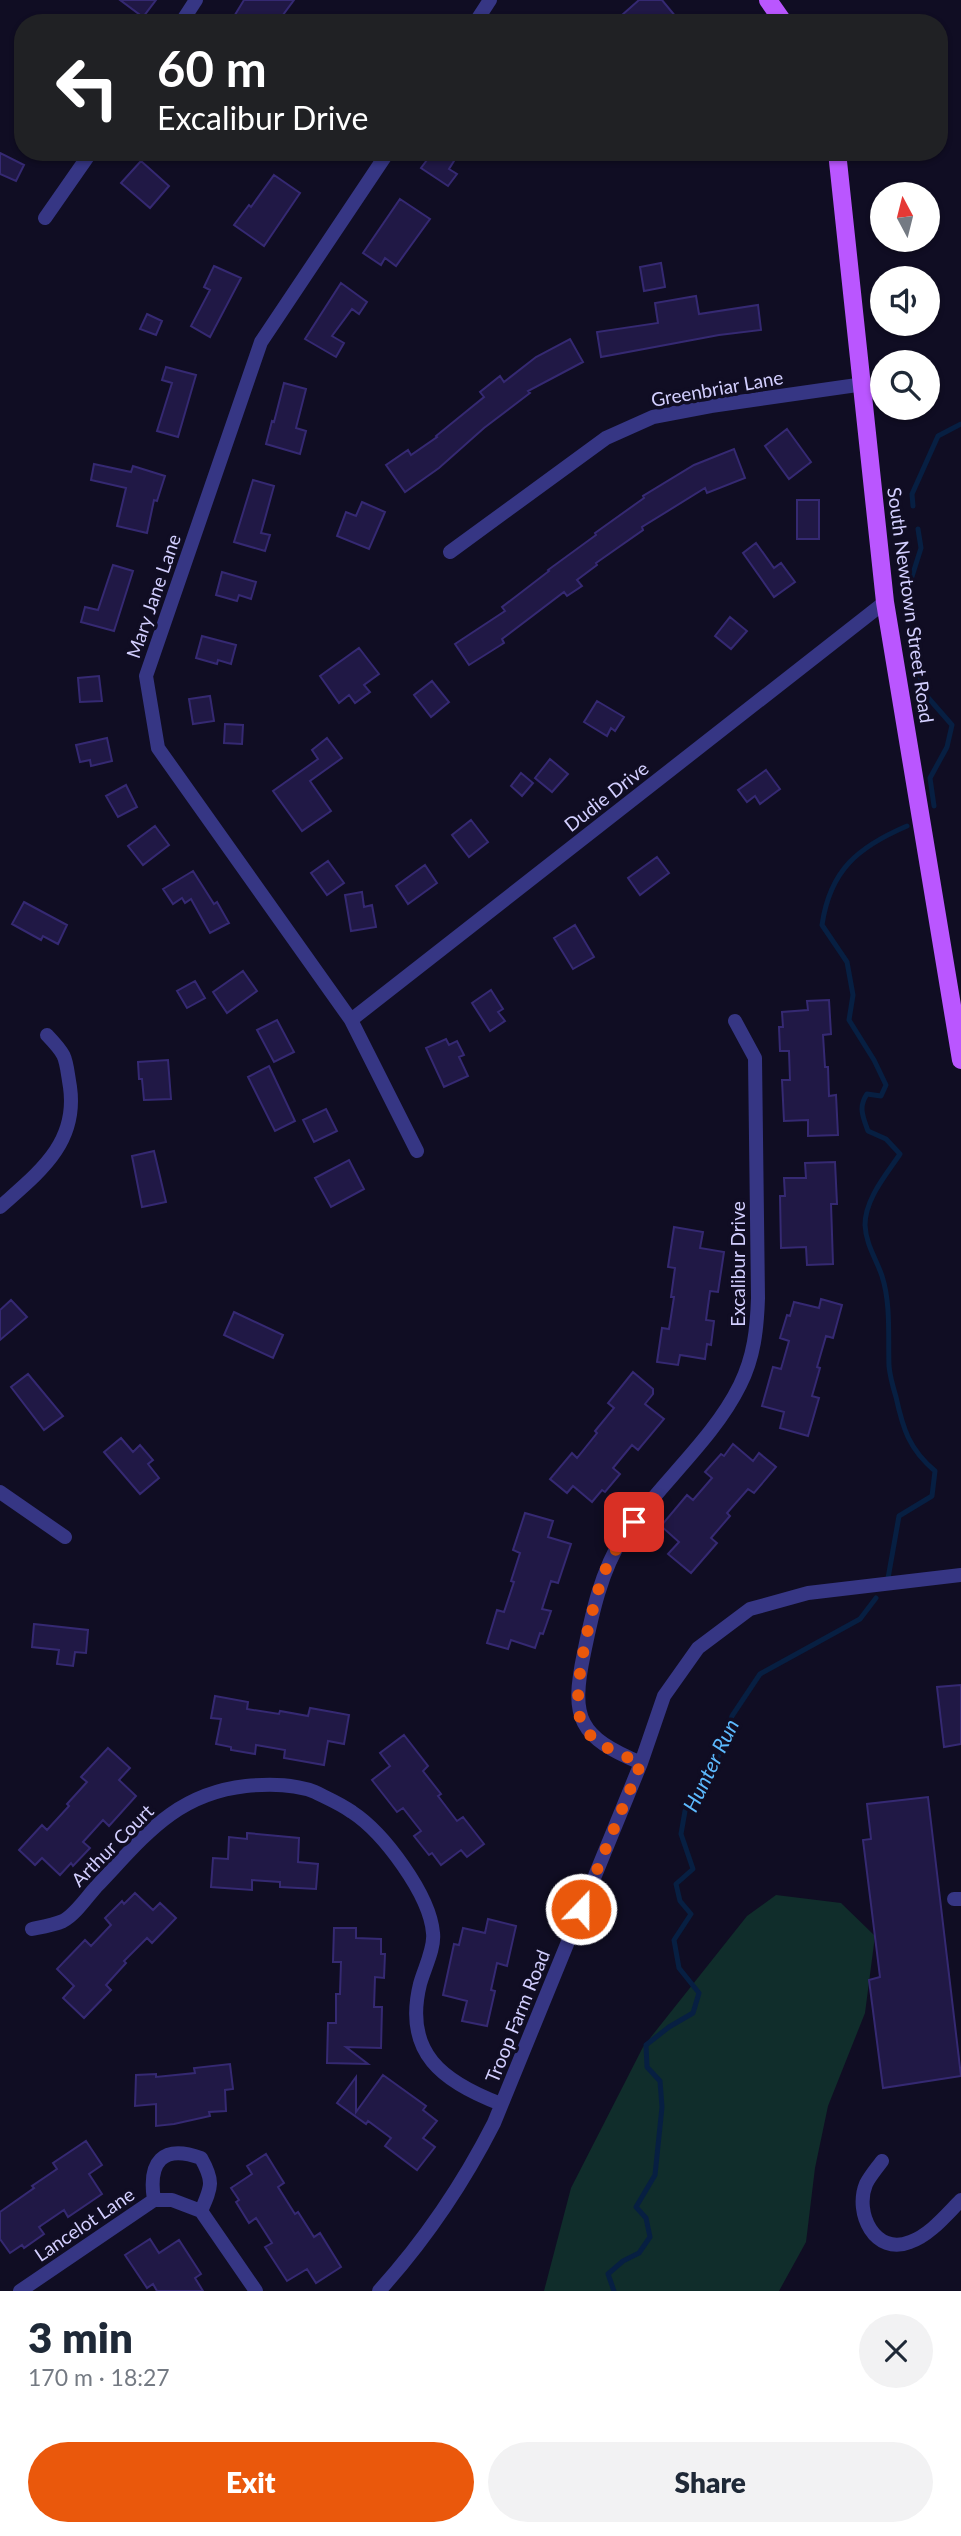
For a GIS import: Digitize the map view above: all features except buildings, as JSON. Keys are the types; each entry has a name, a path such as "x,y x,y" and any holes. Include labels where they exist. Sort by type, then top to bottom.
{"main road":[{"name":"South Newtown Street Road","path":"838,161 886,602 961,1060"}],"street":[{"path":"46,218 85,161"},
{"name":"Mary Jane Lane","path":"382,161 261,342 146,676 158,748 351,1020 417,1151"},
{"name":"Greenbriar Lane","path":"450,552 606,438 653,416 864,384"},
{"name":"Dudie Drive","path":"351,1020 886,602"},
{"name":"Excalibur Drive","path":"641,1763 611,1750 594,1738 581,1722 577,1698 579,1675 603,1577 610,1559 647,1505 724,1414 750,1362 757,1330 758,1298 755,1058 735,1021"},
{"path":"0,1207 42,1170 63,1141 72,1105 65,1054 47,1035"},
{"path":"0,1492 65,1537"},
{"name":"Troop Farm Road","path":"379,2291 472,2166 502,2104 641,1763 664,1696 698,1648 750,1609 808,1593 961,1575"},
{"name":"Arthur Court","path":"32,1929 64,1921 150,1831 177,1808 222,1789 266,1784 312,1791 354,1812 387,1846 418,1887 429,1909 434,1936 416,2001 416,2027 426,2056 443,2074 471,2092 502,2104"},
{"path":"154,2200 151,2182 155,2166 167,2155 183,2152 201,2158 211,2175 209,2193 201,2211 256,2291"},
{"path":"882,2161 866,2184 863,2206 869,2226 877,2239 891,2246 921,2237 961,2200"},
{"name":"Lancelot Lane","path":"20,2291 154,2200 172,2200 201,2211"}],"green space":[{"path":"776,1895 841,1903 875,1936 865,2013 828,2106 815,2168 806,2242 779,2291 544,2291 571,2188 643,2047 747,1916"}],"waterway":[{"path":"913,506 912,494 938,436 961,424"},
{"path":"918,529 921,548 909,586 908,627 924,693 952,725 947,747 930,778 934,806"},
{"path":"887,1584 899,1516 932,1496 935,1471 913,1446 901,1419 889,1370 885,1287 869,1245 865,1225 872,1197 900,1154 886,1139 868,1131 863,1117 862,1108 867,1094 881,1096 886,1085 849,1020 853,995 847,962 822,925 832,889 849,863 874,843 907,826"},
{"name":"Hunter Run","path":"614,2291 608,2274 623,2261 639,2253 650,2237 646,2218 636,2207 655,2175 662,2107 660,2081 647,2067 646,2045 693,2013 699,1993 679,1968 674,1940 691,1914 680,1901 676,1884 693,1869 681,1834 685,1811 718,1757 732,1716 760,1674 860,1619 876,1598"}],"route":[{"path":"581,1909 641,1763 611,1750 594,1738 581,1722 577,1698 584,1649 603,1577 610,1559 634,1522"}]}
